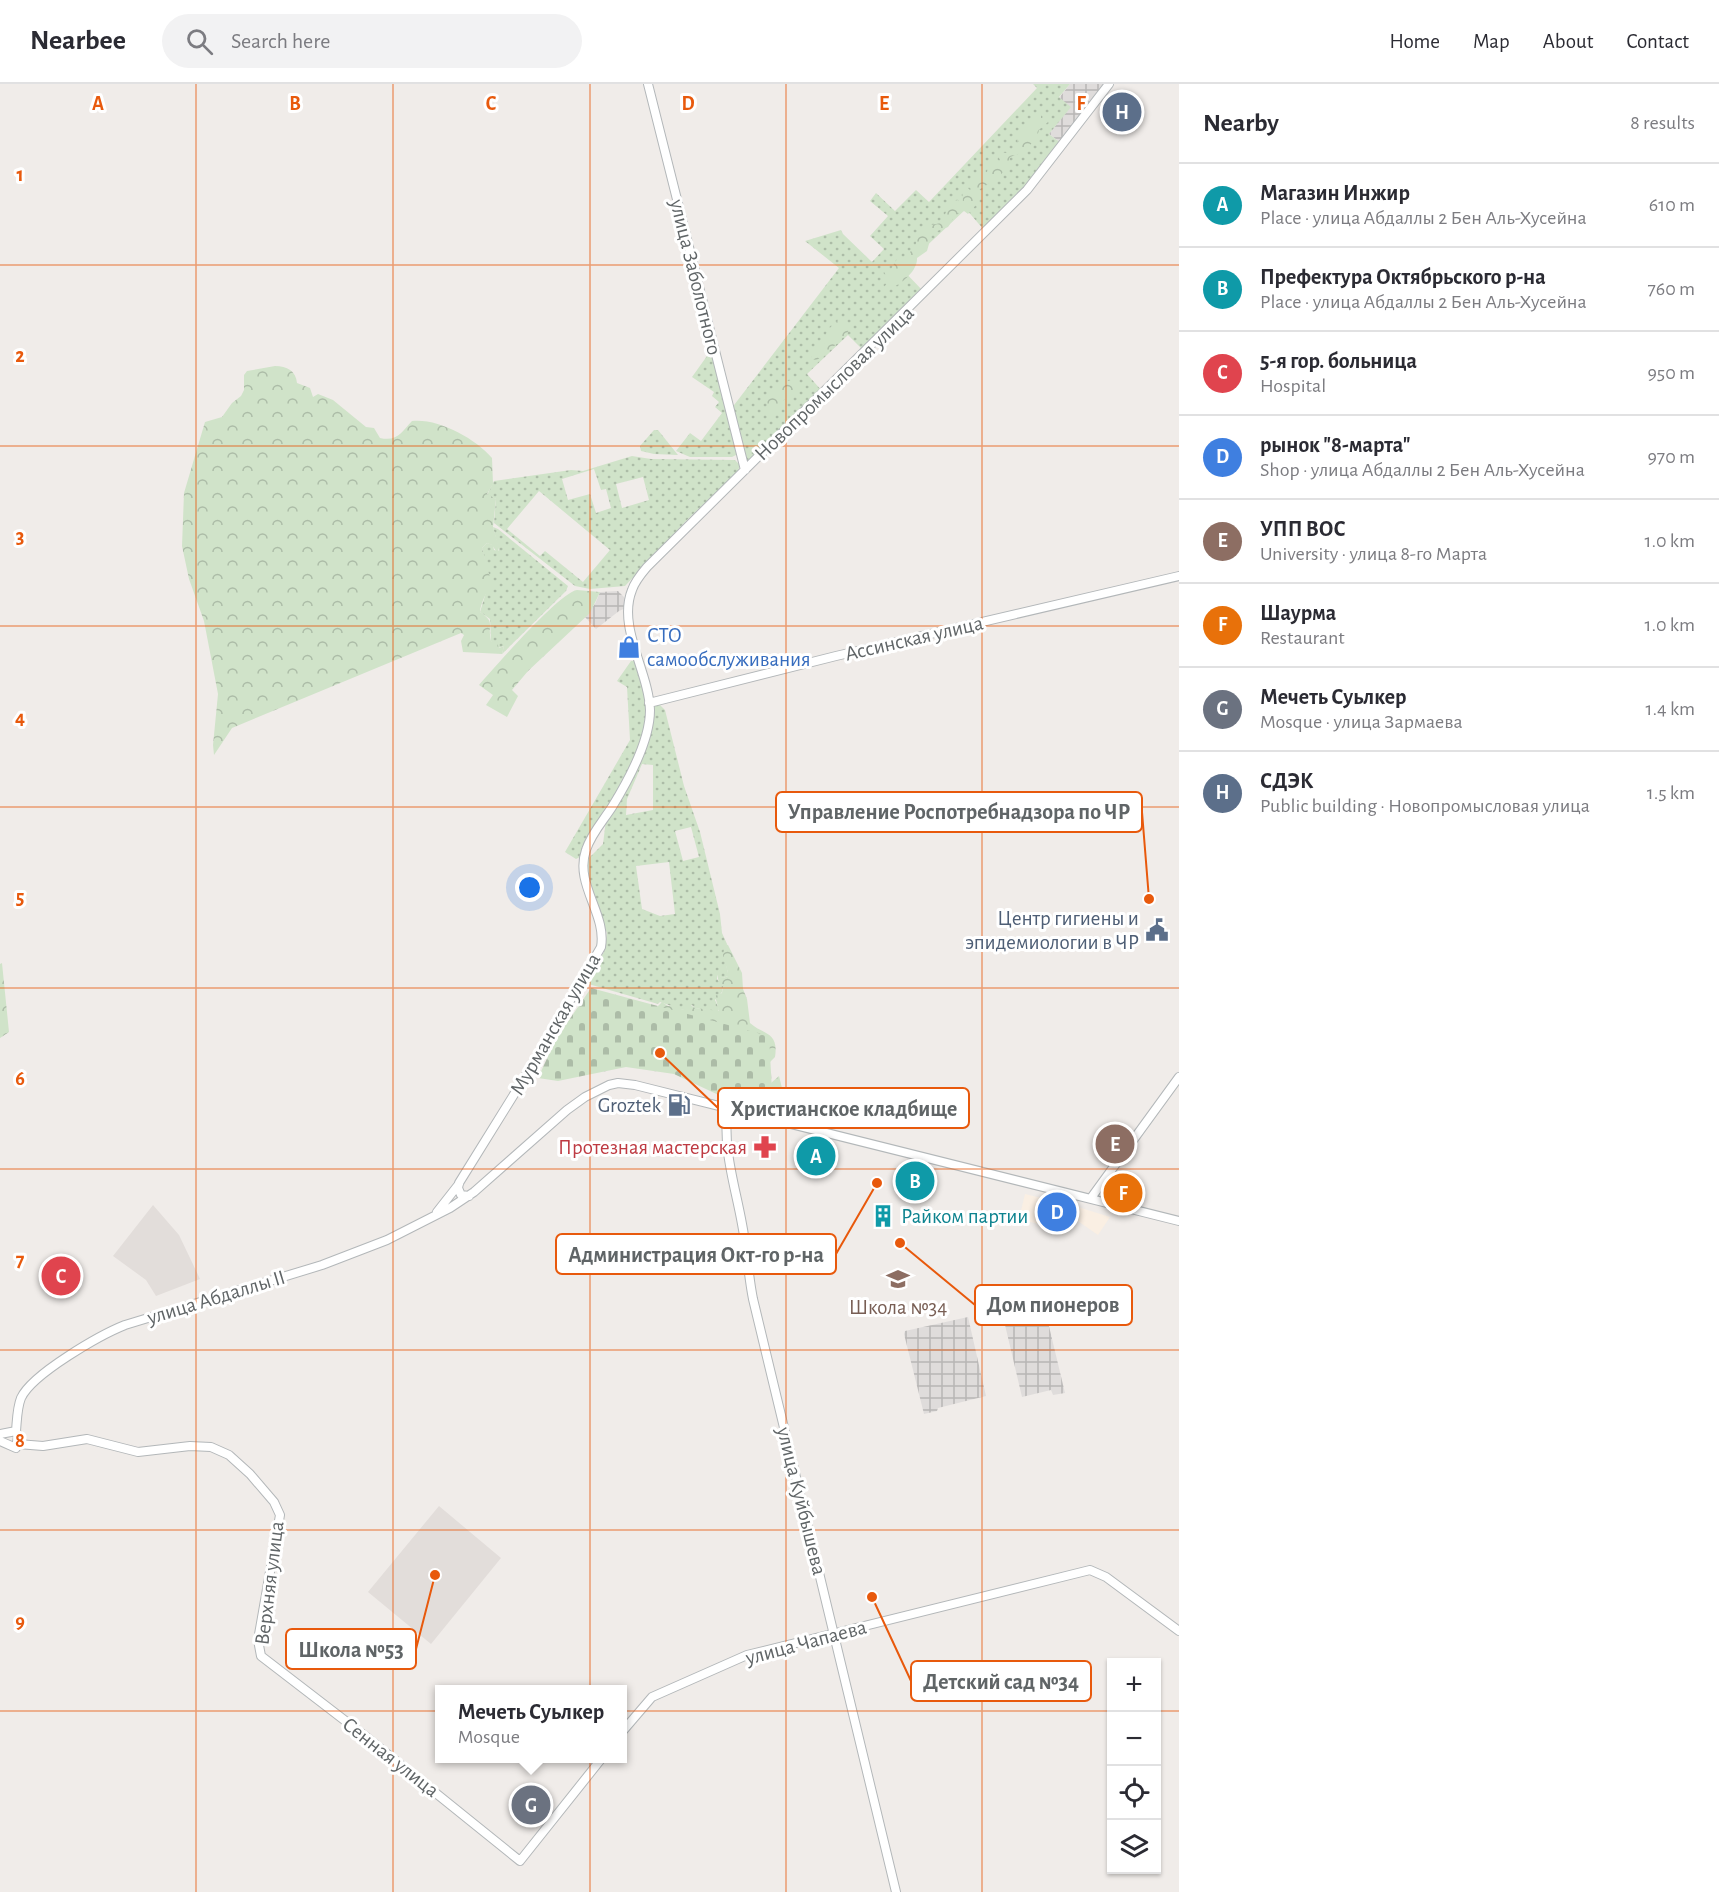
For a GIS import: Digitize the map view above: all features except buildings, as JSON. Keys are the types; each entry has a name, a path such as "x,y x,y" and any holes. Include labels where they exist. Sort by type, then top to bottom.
{"street":[{"name":"улица Заболотного","path":"648,84 745,470"},
{"name":"Новопромысловая улица","path":"649,703 629,621 629,601 632,589 647,567 1027,190 1109,84"},
{"name":"Ассинская улица","path":"649,703 836,656 1179,576"},
{"name":"Мурманская улица","path":"430,1219 459,1183 536,1059 601,947 602,932 584,874 585,855 591,839 627,779 639,754 647,728 649,703"},
{"path":"1091,1198 1179,1077"},
{"name":"улица Абдаллы II","path":"18,1444 16,1431 21,1398 30,1386 99,1336 125,1325 343,1258 430,1219 469,1196 567,1110 609,1084 635,1084 1179,1221"},
{"name":"улица Куйбышева","path":"728,1108 726,1128 728,1157 742,1223 753,1299 896,1892"},
{"path":"459,1183 458,1188 461,1195 469,1196"},
{"path":"0,1434 16,1431"},
{"name":"Верхняя улица","path":"18,1444 43,1446 87,1439 138,1452 189,1446 211,1447 223,1451 239,1464 267,1492 278,1510 280,1526 258,1640 261,1656"},
{"path":"0,1441 16,1448 18,1444"},
{"name":"улица Чапаева","path":"627,1726 652,1696 747,1656 1090,1570 1102,1574 1179,1630"},
{"name":"Сенная улица","path":"261,1656 365,1736 520,1861 598,1763"}],"shaded area":[{"path":"1070,84 1105,84 1061,143 1049,134 1070,107 1059,98"},
{"path":"618,591 624,597 626,608 596,629 585,617 595,604 600,592"},
{"path":"1025,1194 1110,1217 1098,1235 1075,1219 1063,1235 1050,1227 1019,1219"},
{"path":"153,1205 179,1235 200,1279 156,1296 146,1280 113,1256"},
{"path":"1042,1297 1065,1393 1053,1395 1051,1390 1022,1397 1001,1308"},
{"path":"968,1317 986,1396 938,1408 937,1411 924,1414 905,1331"},
{"path":"439,1506 501,1558 431,1644 368,1592"}],"green space":[{"path":"1033,84 1070,84 1059,97 1071,107 1049,134 1061,143 1025,189 984,230 966,209 902,269 923,291 863,350 848,335 807,374 822,391 750,460 746,460 731,409 839,268 805,241 841,230 872,262 884,249 870,236 888,216 870,201 876,193 895,211 916,190 929,202 1037,88"},
{"path":"1041,109 1041,118 1047,118 1048,122 1039,130 1037,137 1024,152 1010,157 1008,166 998,178 977,191 979,200 968,214 964,211 958,213 948,227 932,233 927,251 917,258 910,274 901,283 885,290 884,287 889,281 883,270 891,269 897,259 905,257 915,247 918,235 926,226 941,223 951,203 958,200 963,203 962,188 967,187 972,192 970,183 978,174 987,172 989,162 995,160 996,168 1000,169 1002,164 999,158 1000,152 1006,153 1024,142 1026,137 1022,137 1017,142 1019,135 1026,128 1026,121 1034,120"},
{"path":"841,317 851,328 839,342 817,360 811,359 812,352 826,342 826,334"},
{"path":"707,356 714,359 736,448 736,455 732,457 690,457 676,451 690,433 701,441 722,413 715,407 719,402 712,396 714,392 692,377"},
{"path":"275,366 290,370 295,375 297,383 310,388 313,397 318,394 333,400 366,427 374,428 380,438 395,437 412,421 422,421 455,431 476,443 492,458 493,484 487,494 496,499 493,527 499,547 496,551 492,545 487,543 482,548 492,585 484,598 480,612 489,621 491,641 497,643 499,648 504,646 502,654 463,652 461,641 464,635 461,633 232,728 214,755 218,694 204,621 189,579 182,546 184,493 205,422 222,417 232,403 241,396 244,390 244,375 247,371"},
{"path":"791,380 797,384 798,390 782,402 777,414 768,415 766,396 776,384"},
{"path":"654,430 658,430 678,455 641,451 640,446"},
{"path":"632,456 651,459 735,460 740,465 738,471 687,520 625,586 590,589 575,586 494,523 496,499 487,495 494,481 571,470 583,471","holes":["594,469 601,490 606,489 611,508 596,513 590,494 568,500 562,479","643,477 649,500 622,508 616,484","539,491 610,550 583,582 545,551 540,556 507,529"]},
{"path":"493,527 568,586 566,591 502,654 504,646 498,648 491,641 490,619 480,612 487,589 487,570 482,548 487,543 493,545 494,550 499,550"},
{"path":"577,590 600,592 590,613 528,671 512,690 518,696 507,717 486,705 493,695 479,685 542,616"},
{"path":"631,661 634,661 647,700 642,742 624,782 589,838 580,857 576,859 565,852 630,740 627,687 617,681"},
{"path":"659,704 665,710 684,786 700,832 720,914 722,933 727,944 724,955 728,976 723,978 717,975 717,979 723,986 722,992 715,1000 718,1012 695,1008 692,1005 683,1010 585,983 604,952 607,933 590,889 586,871 587,860 603,844 606,820 620,799 653,706","holes":["642,764 653,765 653,810 626,815 627,799","691,827 699,857 683,861 675,831","669,862 675,914 660,916 642,909 636,866"]},
{"path":"725,944 728,945 742,973 750,1023 769,1035 775,1042 775,1057 768,1064 771,1083 779,1076 782,1088 773,1103 778,1106 785,1100 785,1118 776,1116 761,1104 755,1102 749,1105 742,1100 656,1008 662,1002 668,1006 675,1005 683,1010 689,1004 695,1008 719,1011 715,996 722,993 723,986 719,983 717,974 723,978 728,976 723,955"},
{"path":"2,963 9,1032 0,1038 0,964"},
{"path":"591,988 769,1036 773,1109 725,1098 674,1074 626,1067 558,1081 538,1078 556,1039"}],"place":[{"name":"СДЭК","path":"1122,112"},
{"name":"СТО самообслуживания","path":"629,647"},
{"name":"Управление Роспотребнадзора по ЧР","path":"1149,899"},
{"name":"Центр гигиены и эпидемиологии в ЧР","path":"1157,930"},
{"name":"Христианское кладбище","path":"660,1053"},
{"name":"Groztek","path":"679,1105"},
{"name":"УПП ВОС","path":"1115,1144"},
{"name":"Протезная мастерская","path":"765,1147"},
{"name":"Магазин Инжир","path":"816,1156"},
{"name":"Префектура Октябрьского р-на","path":"915,1181"},
{"name":"Администрация Окт-го р-на","path":"877,1183"},
{"name":"Шаурма","path":"1123,1193"},
{"name":"рынок \"8-марта\"","path":"1057,1212"},
{"name":"Райком партии","path":"883,1216"},
{"name":"Дом пионеров","path":"900,1243"},
{"name":"5-я гор. больница","path":"61,1276"},
{"name":"Школа №34","path":"898,1279"},
{"name":"Школа №53","path":"435,1575"},
{"name":"Детский сад №34","path":"872,1597"},
{"name":"Мечеть Суьлкер","path":"531,1805"}]}
